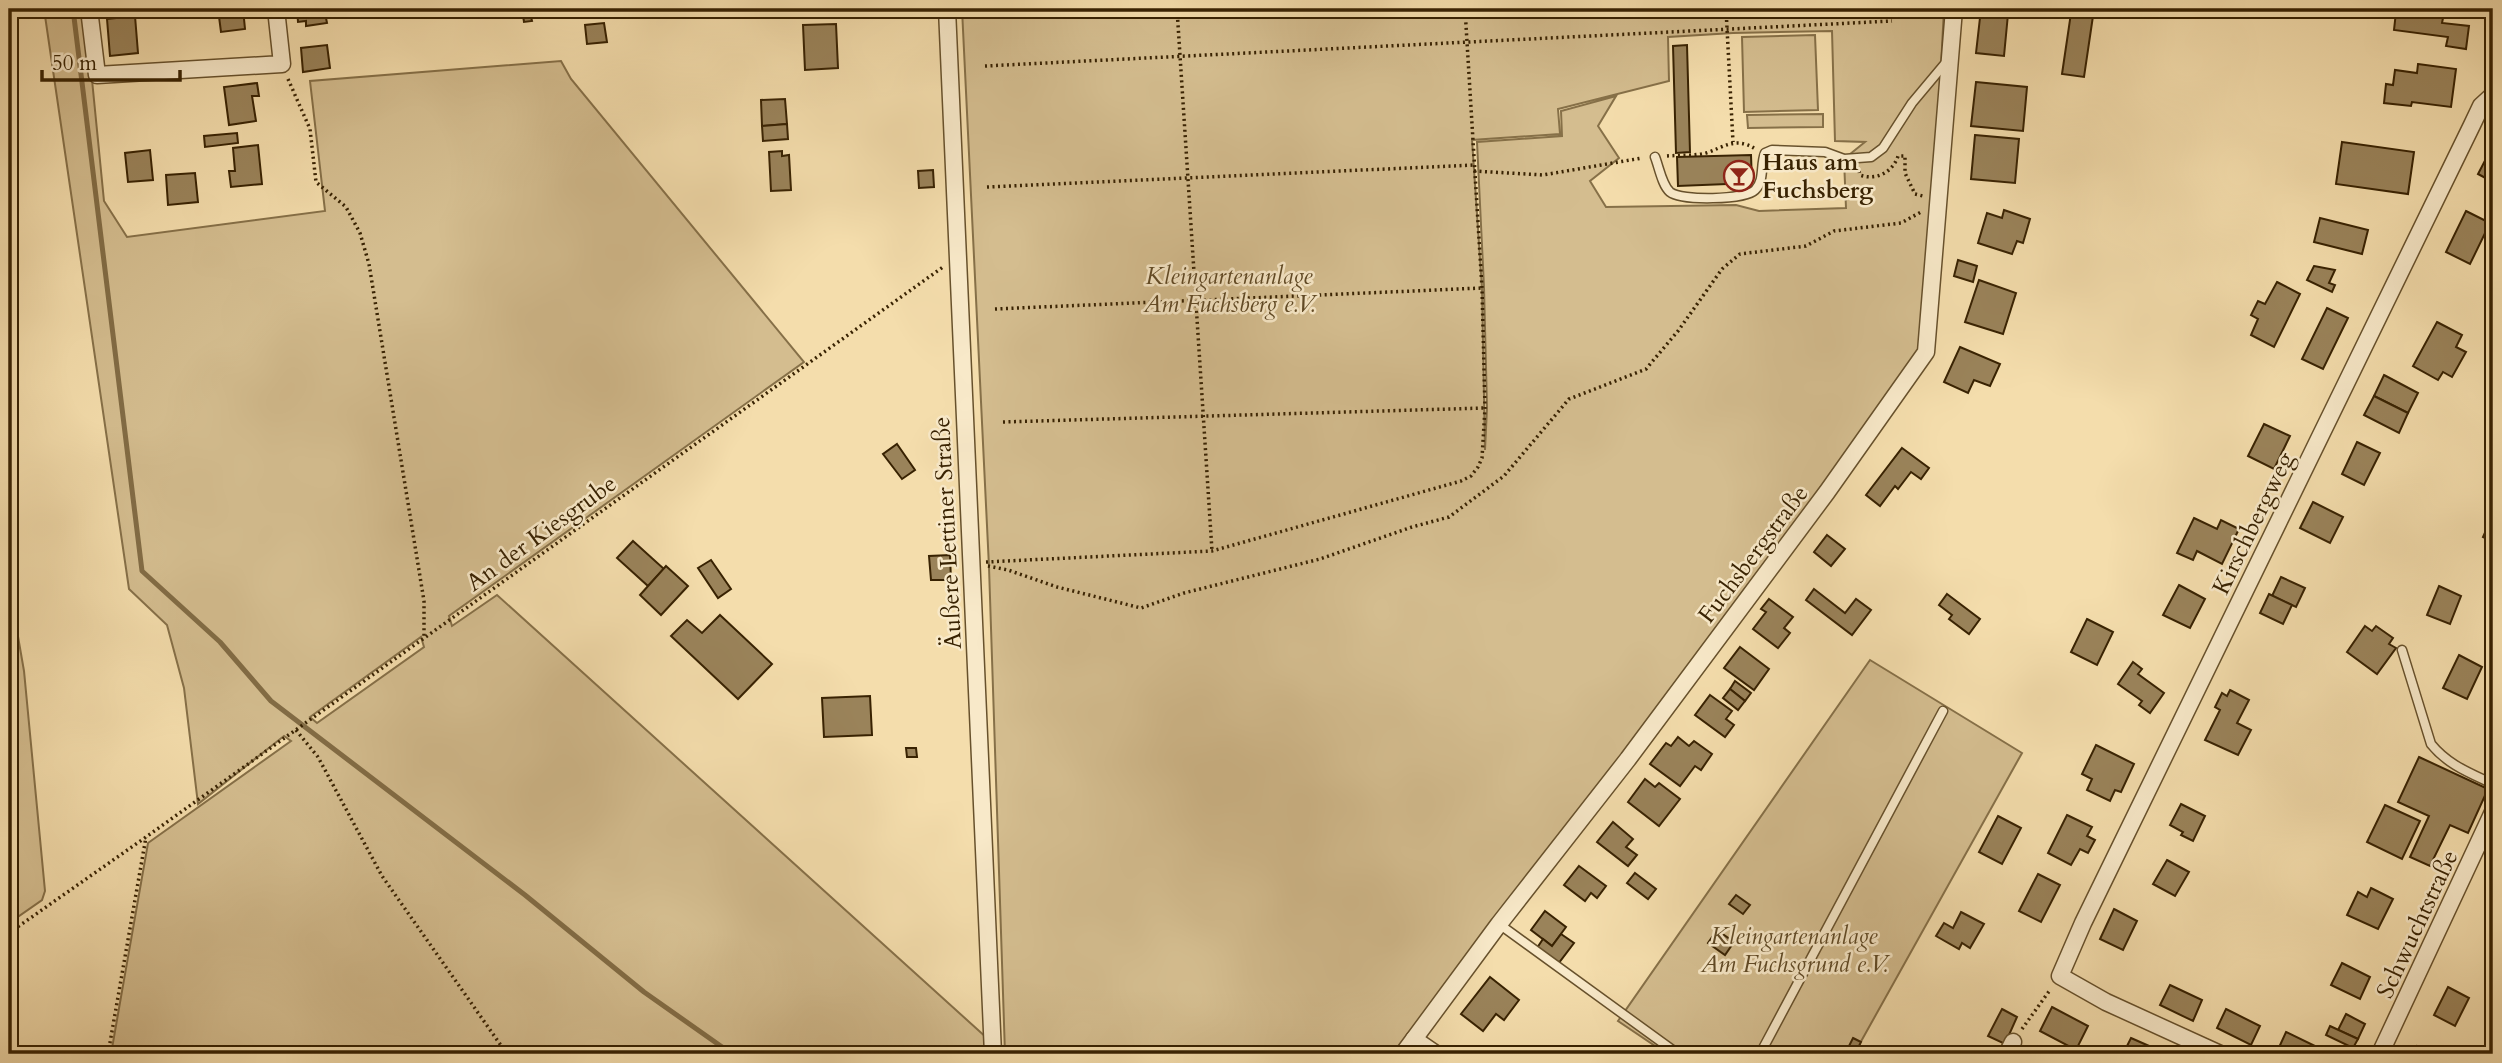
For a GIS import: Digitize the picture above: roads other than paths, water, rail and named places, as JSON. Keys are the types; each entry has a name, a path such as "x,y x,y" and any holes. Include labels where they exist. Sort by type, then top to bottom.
{"street":[{"path":"89,9 97,75 282,64 276,9"},
{"name":"Äußere Lettiner Straße","path":"947,9 993,1054"},
{"name":"Fuchsbergstraße","path":"1403,1054 1499,924 1645,737 1851,460 1926,352 1954,9"},
{"name":"Kirschbergweg","path":"2220,1054 2106,1002 2060,976 2095,898 2472,125 2482,106 2493,95"},
{"name":"Schwuchtstraße","path":"2380,1054 2493,812"},
{"path":"1414,1039 1436,1054"}],"lane":[{"path":"1655,157 1668,190 1678,197 1736,197 1749,194 1757,188 1763,174 1765,153 1772,150 1825,152 1844,159 1871,157 1883,148 1912,103 1950,58"},
{"path":"2402,650 2431,744 2440,756 2453,766 2493,784"},
{"path":"1760,1054 1943,711"},
{"path":"1499,924 1678,1054"}],"waterway":[{"path":"73,9 142,571 220,642 271,701 525,895 644,992 732,1054"}],"place":[{"name":"Haus am Fuchsberg","path":"1739,176"}],"park label":[{"name":"Kleingartenanlage Am Fuchsberg e.V.","path":"1229,290"},
{"name":"Kleingartenanlage Am Fuchsgrund e.V.","path":"1794,950"}]}
